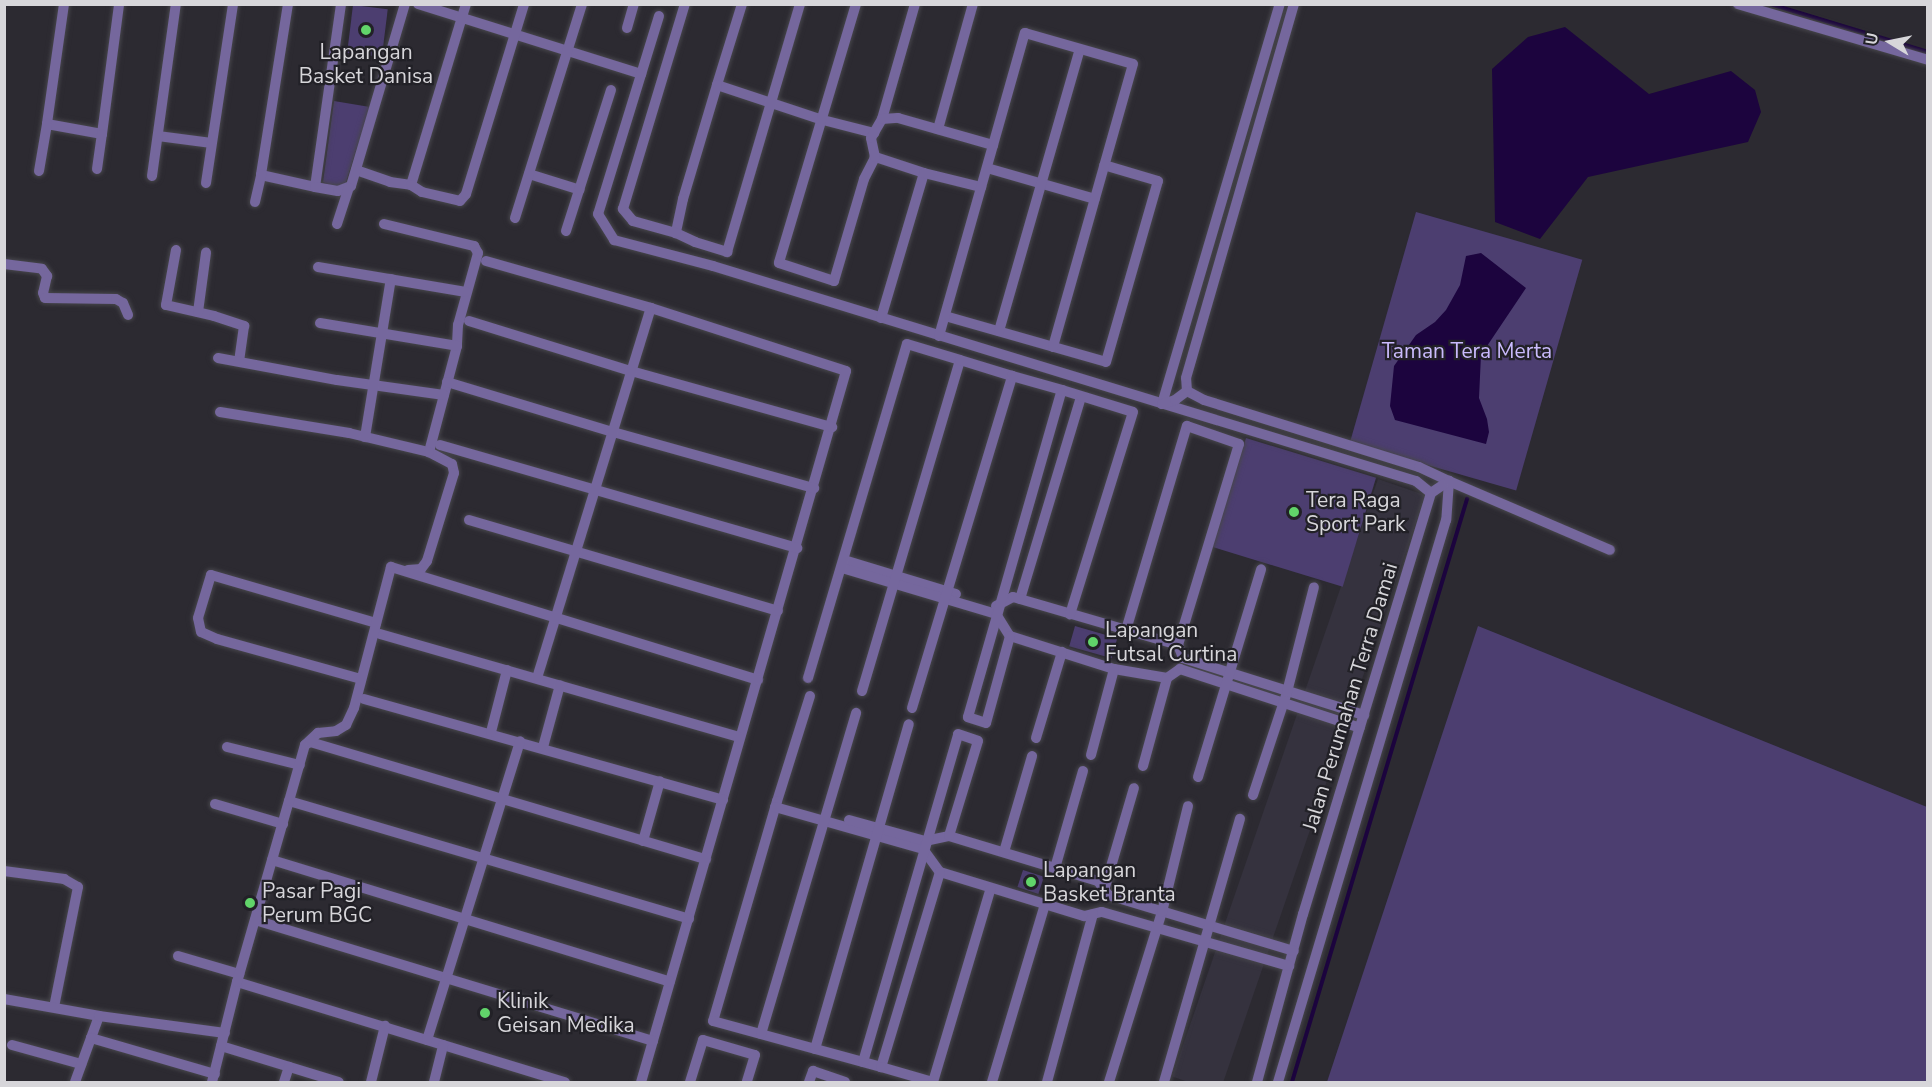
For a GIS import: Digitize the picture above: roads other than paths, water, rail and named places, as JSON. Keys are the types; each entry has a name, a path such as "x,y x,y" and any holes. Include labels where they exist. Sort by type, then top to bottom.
{"street":[{"path":"39,171 64,4"},
{"path":"97,169 119,4"},
{"path":"152,176 176,4"},
{"path":"206,183 233,4"},
{"path":"255,202 288,4"},
{"path":"315,187 341,4"},
{"path":"337,224 356,170 405,4"},
{"path":"417,4 641,74"},
{"path":"411,185 466,4"},
{"path":"356,170 390,182 411,185 422,192 460,201 466,194 524,4"},
{"path":"515,218 582,4"},
{"path":"627,28 634,4"},
{"path":"685,4 623,209 633,221 653,229 676,233 727,252 800,4"},
{"path":"856,4 779,263 834,281 864,179 874,157 871,138 882,119 915,4"},
{"path":"938,129 973,4"},
{"path":"1162,404 1280,4"},
{"path":"1187,391 1186,378 1294,4"},
{"path":"1737,4 1928,60"},
{"path":"676,233 683,199 739,5"},
{"path":"659,16 598,214 614,240 713,266 1416,481 1431,493 1449,481"},
{"path":"939,336 1025,33 1133,64 1053,346"},
{"path":"999,331 1080,49"},
{"path":"717,85 823,120 874,133"},
{"path":"566,231 611,90"},
{"path":"882,119 898,118 993,145"},
{"path":"47,124 102,134"},
{"path":"158,136 212,144"},
{"path":"874,157 924,173 981,187"},
{"path":"945,316 1106,362 1158,181 1104,165"},
{"path":"987,168 1095,199"},
{"path":"881,318 924,173"},
{"path":"529,174 580,190"},
{"path":"261,175 338,191 349,188"},
{"path":"384,224 474,246 478,253 466,292 458,325 457,346 429,452"},
{"path":"176,250 166,305 244,326 239,361"},
{"path":"198,312 206,253"},
{"path":"486,261 651,308 844,368 846,373 641,1083"},
{"path":"4,264 42,269 46,276 43,293 45,298 116,299 123,303 128,315"},
{"path":"318,267 466,292"},
{"path":"365,437 380,333 391,279"},
{"path":"537,678 651,308"},
{"path":"469,321 631,371 832,427"},
{"path":"320,323 457,346"},
{"path":"808,678 907,344 1133,412 1071,614"},
{"path":"218,358 444,395"},
{"path":"862,691 960,360"},
{"path":"912,708 1012,376"},
{"path":"447,382 613,432 814,488"},
{"path":"843,564 997,610 1010,636 986,723 968,717 997,610 1062,390"},
{"path":"1162,404 1175,400 1187,391"},
{"path":"1187,391 1204,400 1426,470 1610,550"},
{"path":"1020,599 1081,397"},
{"path":"220,412 365,437 429,452 452,464 454,472 427,561 421,569 402,570"},
{"path":"1125,630 1187,426 1239,444 1178,645 1182,663"},
{"path":"440,445 797,548"},
{"name":"Jalan Perumahan Terra Damai","path":"1278,1083 1446,520 1449,481"},
{"name":"Jalan Perumahan Terra Damai","path":"1257,1083 1289,966 1431,493"},
{"path":"468,520 778,611"},
{"path":"91,1038 214,1078 238,978 305,745 318,733 342,730 346,725 378,628 391,567 758,680"},
{"path":"1198,777 1261,569"},
{"path":"361,679 217,639 201,632 198,618 211,575 507,670 740,737"},
{"path":"1253,795 1281,704 1287,692 1314,586"},
{"path":"997,610 1013,597 1178,645"},
{"path":"1010,636 1114,669 1167,678"},
{"path":"1036,738 1062,652"},
{"path":"1182,663 1229,671 1287,692 1364,715"},
{"path":"1143,766 1167,678 1182,663"},
{"path":"1182,663 1281,704 1360,728"},
{"path":"1090,755 1114,669"},
{"path":"491,732 507,670"},
{"path":"543,747 560,685"},
{"path":"810,696 713,1021 933,1082 991,888"},
{"path":"364,699 491,732 723,800"},
{"path":"761,1034 856,713"},
{"path":"815,1049 909,724"},
{"path":"863,1062 958,734 978,741 949,836"},
{"path":"427,1040 448,979 520,741"},
{"path":"305,745 315,742 502,800 706,859"},
{"path":"227,747 300,765"},
{"path":"1004,852 1032,756"},
{"path":"1055,868 1083,771"},
{"path":"643,841 660,782"},
{"path":"1047,1083 1106,891 1134,788"},
{"path":"289,801 689,919"},
{"path":"215,804 283,824"},
{"path":"776,804 924,845 949,836 1098,881 1106,891 1162,912 1294,951"},
{"path":"1109,1083 1162,912 1188,806"},
{"path":"1164,1083 1240,819"},
{"path":"924,845 940,872 1084,916 1098,913 1157,927 1289,966"},
{"path":"272,860 670,982"},
{"path":"4,871 64,879 78,887 54,1007"},
{"path":"881,1067 940,872"},
{"path":"992,1083 1045,904"},
{"path":"255,920 653,1041"},
{"path":"178,956 427,1040 566,1083"},
{"path":"4,999 99,1016 225,1033"},
{"path":"75,1083 99,1016"},
{"path":"371,1083 385,1026"},
{"path":"690,1083 703,1040 755,1055 747,1083"},
{"path":"12,1045 81,1064"},
{"path":"434,1083 443,1045"},
{"path":"221,1046 339,1083"},
{"path":"284,1083 289,1067"},
{"path":"809,1083 813,1071 845,1083"}],"waterway":[{"path":"1770,4 1928,52"},
{"path":"1292,1082 1467,499"}],"place":[{"name":"Lapangan Basket Danisa","path":"366,30"},
{"name":"Tera Raga Sport Park","path":"1294,512"},
{"name":"Lapangan Futsal Curtina","path":"1093,642"},
{"name":"Lapangan Basket Branta","path":"1031,882"},
{"name":"Pasar Pagi Perum BGC","path":"250,903"},
{"name":"Klinik Geisan Medika","path":"485,1013"}],"park label":[{"name":"Taman Tera Merta","path":"1467,351"}]}
